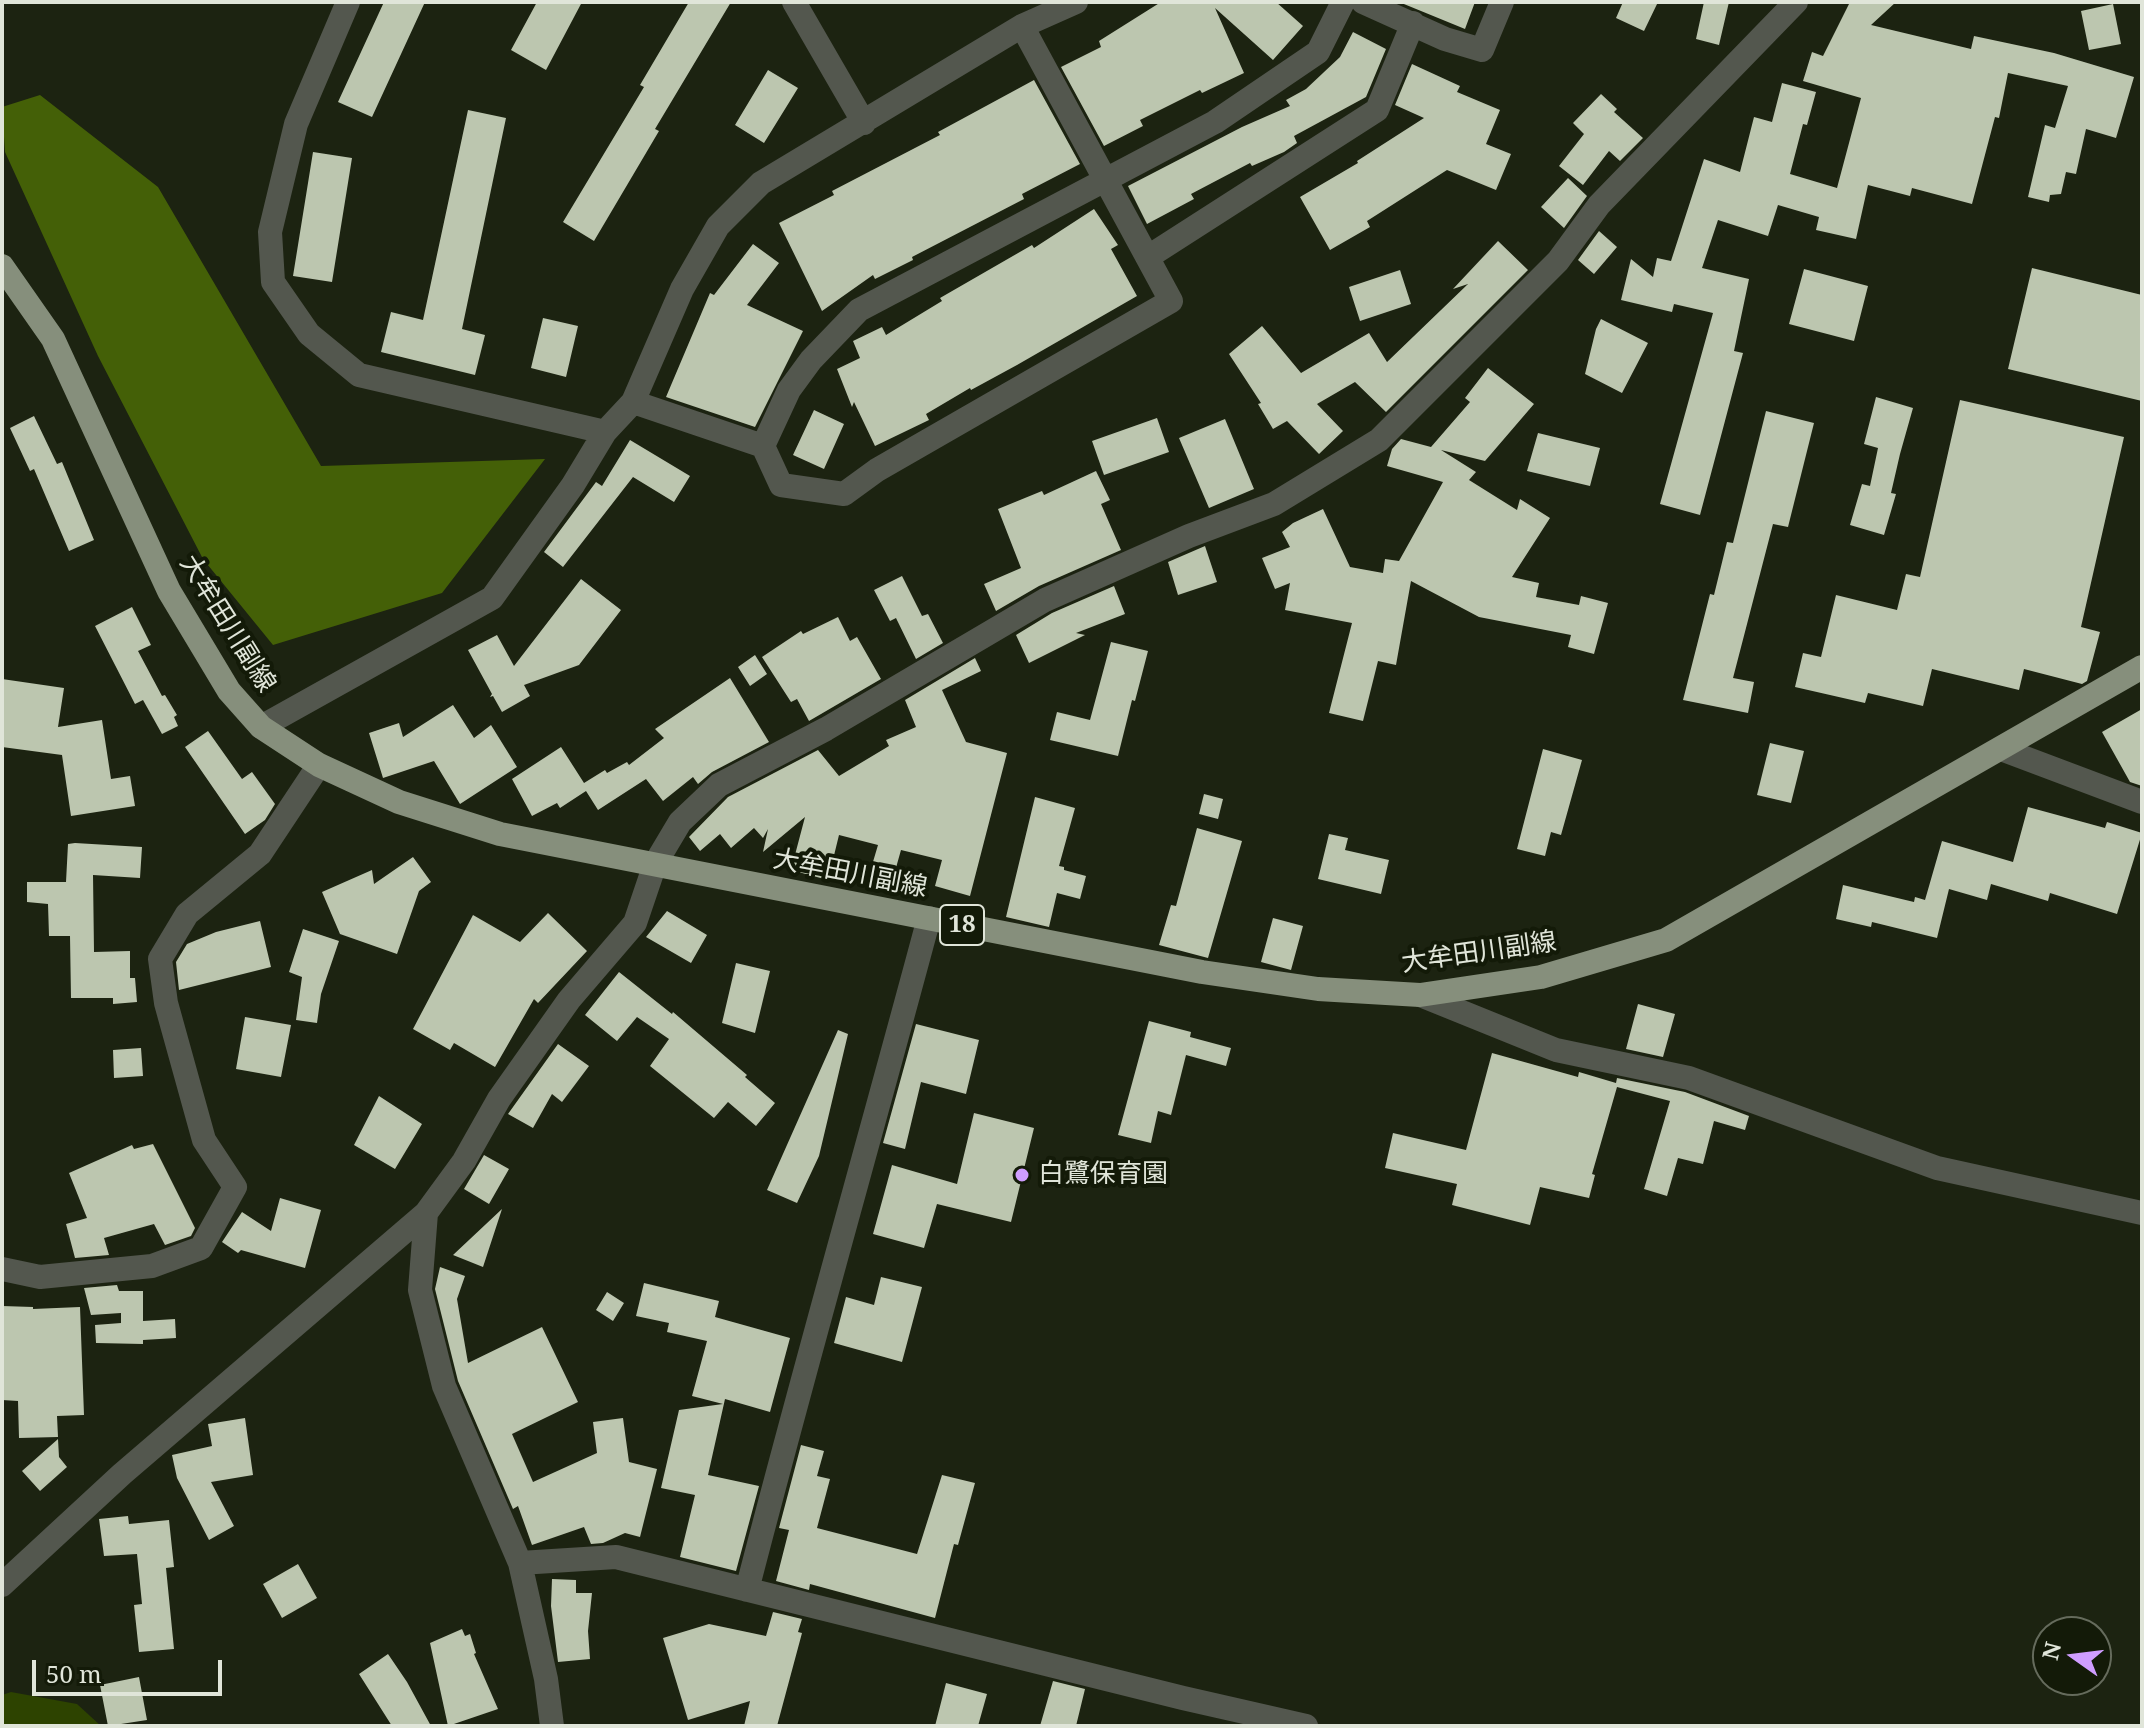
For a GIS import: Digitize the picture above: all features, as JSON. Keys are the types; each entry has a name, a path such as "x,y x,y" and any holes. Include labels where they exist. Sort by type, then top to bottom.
{"main road":[{"name":"大牟田川副線","path":"2,266 53,339 169,591 229,691 261,727 319,765 399,802 500,834 1202,972 1318,989 1420,995 1541,977 1666,940 2142,667"}],"street":[{"path":"348,2 296,124 270,232 273,282 309,334 359,375 605,432"},
{"path":"794,2 864,123"},
{"path":"261,727 492,598 573,485 605,432 633,402 682,289 718,226 761,183 1022,26 1076,2"},
{"path":"763,446 789,390 811,360 859,310 1215,122 1318,52 1343,2"},
{"path":"1363,2 1445,39 1482,50 1502,2"},
{"path":"2,1585 122,1474 426,1213 464,1161 499,1099 560,1012 635,923 655,864 680,822 719,785 826,729 1045,600 1189,536 1274,504 1379,440 1558,261 1599,205 1796,2"},
{"path":"1148,257 1377,110 1413,23"},
{"path":"633,402 763,446 781,485 844,494 877,470 1171,301 1022,26"},
{"path":"2001,749 2142,802"},
{"path":"2,1269 40,1277 152,1266 201,1248 235,1187 204,1140 166,1003 160,959 187,914 260,854 319,765"},
{"path":"747,1590 929,918"},
{"path":"1420,995 1556,1050 1689,1078 1937,1168 2142,1213"},
{"path":"426,1213 420,1290 444,1386 520,1563 546,1679 552,1726"},
{"path":"520,1563 616,1557 1168,1695 1306,1726"}],"shaded area":[{"path":"40,95 158,187 321,466 545,459 442,593 273,645 203,559 98,356 5,152 2,107"},
{"path":"11,1692 77,1704 101,1726 2,1726 2,1695"}],"building":[{"path":"384,2 425,2 372,117 338,102"},
{"path":"537,2 582,2 546,70 511,50"},
{"path":"689,2 731,2 655,129 659,131 594,241 563,222 644,87 640,85"},
{"path":"1161,2 1276,2 1303,26 1273,60 1215,8 1244,73 1202,93 1200,90 1140,120 1143,126 1104,146 1061,67 1101,47 1099,41"},
{"path":"1399,2 1475,2 1465,29"},
{"path":"1623,2 1658,2 1644,31 1616,18"},
{"path":"1704,2 1729,2 1719,45 1696,39"},
{"path":"1850,2 1896,2 1871,25 1971,49 1974,36 2054,53 2134,77 2116,138 2086,129 2076,174 2066,172 2061,194 2050,195 2049,202 2028,197 2045,125 2055,128 2068,86 2008,73 1999,118 1995,117 1972,204 1912,188 1910,196 1868,185 1856,239 1816,230 1819,217 1778,205 1768,236 1718,220 1702,268 1749,279 1734,351 1743,353 1700,515 1660,504 1713,313 1674,304 1672,312 1621,300 1631,259 1653,277 1657,258 1671,261 1704,159 1740,172 1754,117 1772,122 1782,83 1816,92 1807,125 1803,124 1790,174 1837,188 1861,98 1803,81 1812,52 1823,56"},
{"path":"2113,4 2121,44 2089,50 2081,11"},
{"path":"1353,32 1386,49 1366,97 1294,136 1297,143 1284,152 1252,166 1250,163 1191,194 1194,199 1147,224 1128,186 1242,127 1290,106 1286,100 1306,89 1340,57"},
{"path":"1412,64 1460,86 1457,92 1500,110 1486,144 1511,154 1496,190 1447,170 1367,221 1370,227 1330,250 1300,197 1358,163 1424,118 1395,105"},
{"path":"768,70 798,88 764,143 735,125"},
{"path":"1034,80 1080,164 1022,194 1024,199 912,257 913,260 875,279 873,275 822,311 779,223 834,195 832,191 940,135 938,132"},
{"path":"1601,94 1617,109 1614,112 1643,138 1620,161 1609,151 1583,185 1559,166 1584,134 1573,123"},
{"path":"468,110 506,118 462,329 485,335 475,375 381,352 391,312 423,320"},
{"path":"313,152 352,158 332,282 293,276"},
{"path":"1568,178 1587,196 1564,228 1541,207"},
{"path":"1094,209 1118,245 1111,249 1137,296 926,414 929,420 875,446 854,402 852,407 837,369 860,358 853,341 882,327 886,335 942,301 940,298 1032,245 1034,248"},
{"path":"1599,231 1617,247 1594,274 1578,260"},
{"path":"1498,241 1528,270 1386,412 1355,382 1317,404 1343,431 1319,454 1287,421 1273,429 1258,404 1261,403 1229,354 1262,326 1301,373 1369,333 1387,362 1468,284 1453,289"},
{"path":"753,244 779,263 747,305 803,331 755,427 666,397 710,293 714,295"},
{"path":"2032,268 2142,295 2142,401 2008,369"},
{"path":"1804,269 1868,286 1854,341 1789,324"},
{"path":"1400,270 1411,304 1360,321 1349,287"},
{"path":"543,318 578,326 566,377 531,368"},
{"path":"1601,319 1648,343 1622,393 1585,374"},
{"path":"1488,368 1534,404 1485,461 1441,450 1476,472 1469,480 1517,510 1520,499 1550,518 1512,577 1539,583 1536,597 1579,605 1581,596 1608,603 1594,654 1568,647 1571,635 1479,617 1411,581 1396,665 1378,661 1363,721 1329,713 1352,623 1285,610 1290,583 1275,589 1262,558 1290,547 1282,532 1293,523 1323,509 1350,567 1383,573 1385,559 1399,561 1443,482 1387,466 1392,449 1401,439 1431,447 1470,402 1465,398"},
{"path":"1876,397 1913,408 1891,493 1896,494 1884,535 1850,525 1862,484 1870,486 1878,448 1864,444"},
{"path":"1960,400 2124,437 2081,627 2100,632 2087,681 2082,684 2024,669 2019,690 1932,669 1923,706 1868,693 1865,703 1795,687 1803,653 1821,657 1836,595 1897,610 1906,574 1920,577"},
{"path":"814,410 844,424 824,469 793,455"},
{"path":"1766,411 1814,423 1788,527 1773,524 1733,678 1754,682 1748,713 1683,700 1710,594 1714,595 1727,542 1733,543"},
{"path":"34,416 57,464 62,462 94,540 69,551 34,469 30,471 10,428"},
{"path":"1157,418 1169,452 1104,475 1092,441"},
{"path":"1225,419 1254,489 1209,508 1179,438"},
{"path":"1538,433 1600,448 1590,486 1527,471"},
{"path":"630,440 690,476 674,502 633,477 563,567 544,552 596,482 602,486"},
{"path":"1096,471 1110,500 1101,504 1121,550 1039,586 996,611 984,584 1021,568 998,509 1042,491 1044,495"},
{"path":"1205,546 1217,582 1178,595 1168,562"},
{"path":"902,576 922,616 928,614 943,643 916,659 896,618 890,621 874,590"},
{"path":"581,579 621,610 579,665 524,685 530,696 502,712 493,696 490,697 492,694 468,650 497,635 514,666"},
{"path":"1114,586 1125,614 1076,633 1085,635 1029,663 1016,635 1052,613"},
{"path":"132,607 151,645 138,651 162,696 165,695 177,715 174,717 178,726 162,734 143,700 135,704 95,626"},
{"path":"838,617 850,641 857,637 881,679 809,721 797,699 791,702 762,657 801,631 803,634"},
{"path":"1111,642 1148,651 1118,756 1050,740 1057,712 1090,720"},
{"path":"755,655 767,674 750,686 738,667"},
{"path":"975,658 981,671 942,690 966,742 1007,753 970,896 935,886 942,860 901,850 890,889 867,882 878,845 839,835 828,880 791,870 805,817 763,852 768,829 763,838 754,828 731,848 720,834 700,851 689,837 728,797 818,750 839,776 889,746 886,740 916,727 905,700"},
{"path":"730,678 769,742 712,772 698,784 693,777 663,801 646,779 598,810 586,791 560,808 557,803 532,816 512,779 561,747 584,783 605,770 607,773 627,762 629,765 664,738 655,729"},
{"path":"2,679 64,688 58,727 102,720 111,779 130,776 135,806 71,816 62,755 2,747"},
{"path":"453,705 474,738 491,725 517,767 460,804 434,761 383,778 369,733 399,723 403,737"},
{"path":"2142,709 2142,786 2130,782 2102,732"},
{"path":"208,731 242,779 252,772 275,804 265,820 245,834 185,747"},
{"path":"1770,743 1804,751 1791,803 1757,795"},
{"path":"1543,749 1582,760 1561,835 1551,832 1545,856 1517,849"},
{"path":"1204,794 1223,799 1218,819 1199,814"},
{"path":"1035,797 1075,808 1059,866 1086,876 1080,899 1057,893 1049,927 1006,917"},
{"path":"2028,807 2105,828 2107,822 2142,833 2117,914 2050,893 2048,901 1991,884 1987,900 1949,889 1937,938 1872,922 1871,927 1836,919 1843,885 1914,902 1915,897 1925,900 1942,841 2013,862"},
{"path":"1197,828 1242,841 1208,958 1159,945 1171,905 1176,906"},
{"path":"1329,834 1348,838 1345,850 1389,860 1381,894 1318,879"},
{"path":"68,844 142,847 140,878 93,875 94,952 130,951 130,978 135,978 137,1002 113,1004 113,998 71,998 70,936 49,936 48,904 27,902 27,882 66,882"},
{"path":"413,857 431,882 419,891 397,954 340,934 322,892 372,870 374,884"},
{"path":"667,911 707,935 691,963 646,937"},
{"path":"548,913 587,951 538,1003 534,999 495,1067 454,1043 450,1050 413,1029 473,915 520,942"},
{"path":"1273,918 1303,926 1291,970 1261,962"},
{"path":"260,921 271,967 179,990 176,962 187,944 216,932"},
{"path":"303,929 339,941 321,994 317,1023 296,1020 302,977 289,972"},
{"path":"736,963 770,971 755,1033 722,1023"},
{"path":"619,972 673,1012 775,1103 756,1126 728,1102 714,1118 650,1066 669,1039 637,1017 617,1041 585,1015"},
{"path":"1638,1004 1675,1014 1663,1057 1626,1049"},
{"path":"245,1017 291,1025 281,1077 236,1069"},
{"path":"1149,1021 1191,1032 1190,1037 1231,1048 1226,1066 1186,1055 1171,1115 1158,1111 1151,1143 1118,1135"},
{"path":"916,1024 979,1040 966,1094 921,1082 905,1149 883,1143"},
{"path":"838,1030 848,1034 819,1156 797,1203 767,1190"},
{"path":"558,1044 589,1066 562,1102 552,1094 533,1128 508,1114"},
{"path":"141,1048 143,1076 114,1078 113,1050"},
{"path":"1492,1053 1578,1077 1579,1072 1616,1083 1617,1078 1685,1092 1749,1116 1745,1130 1714,1121 1703,1164 1678,1158 1667,1196 1644,1189 1670,1101 1617,1087 1592,1174 1595,1175 1589,1198 1540,1187 1530,1225 1452,1205 1457,1184 1385,1168 1393,1133 1466,1150"},
{"path":"379,1096 422,1124 395,1169 354,1145"},
{"path":"974,1113 1034,1128 1011,1222 937,1204 924,1248 873,1234 892,1165 957,1184"},
{"path":"153,1144 195,1228 191,1236 165,1245 154,1224 104,1238 109,1255 75,1258 66,1224 87,1218 69,1173 132,1145 134,1149"},
{"path":"484,1155 509,1169 489,1204 464,1189"},
{"path":"280,1198 321,1210 305,1268 241,1250 238,1253 222,1242 242,1212 271,1231"},
{"path":"502,1209 483,1267 453,1255"},
{"path":"440,1267 465,1276 457,1299 468,1363 542,1327 578,1402 512,1434 533,1482 597,1453 593,1422 623,1418 629,1462 657,1469 640,1537 625,1533 603,1543 591,1544 584,1527 532,1545 518,1506 513,1509 458,1381 435,1289"},
{"path":"881,1277 922,1287 902,1362 834,1343 846,1297 874,1305"},
{"path":"644,1283 719,1301 715,1317 790,1338 770,1412 725,1399 708,1475 759,1486 736,1571 680,1557 695,1495 661,1488 679,1410 723,1404 692,1396 707,1341 667,1332 669,1323 636,1316"},
{"path":"117,1285 119,1291 143,1291 143,1321 175,1319 176,1338 143,1340 143,1344 96,1343 95,1325 121,1323 121,1313 91,1315 84,1288"},
{"path":"607,1292 624,1303 613,1321 596,1310"},
{"path":"2,1306 33,1309 80,1307 84,1415 57,1416 58,1437 19,1438 18,1401 2,1400"},
{"path":"245,1418 253,1475 211,1482 234,1526 209,1540 177,1478 172,1455 212,1446 208,1424"},
{"path":"58,1439 59,1457 67,1467 40,1491 22,1471"},
{"path":"801,1445 824,1451 817,1476 830,1479 817,1528 917,1554 942,1475 975,1483 958,1545 954,1544 935,1618 810,1584 809,1590 776,1581 789,1530 779,1528"},
{"path":"128,1516 129,1524 169,1520 174,1567 166,1568 174,1649 139,1652 134,1605 142,1604 137,1554 104,1556 99,1519"},
{"path":"298,1564 317,1598 282,1618 263,1584"},
{"path":"552,1579 576,1580 576,1593 592,1593 588,1631 590,1659 558,1662 551,1606"},
{"path":"773,1612 802,1619 798,1632 802,1633 777,1726 744,1726 750,1701 688,1720 663,1638 709,1624 766,1636"},
{"path":"462,1629 465,1636 470,1634 474,1654 498,1709 448,1726 430,1643"},
{"path":"388,1654 431,1726 392,1726 359,1674"},
{"path":"139,1677 147,1720 108,1726 100,1685"},
{"path":"1053,1681 1085,1689 1076,1726 1040,1726"},
{"path":"946,1683 987,1694 978,1726 935,1726"}],"place":[{"name":"白鷺保育園","path":"1022,1175"}]}
